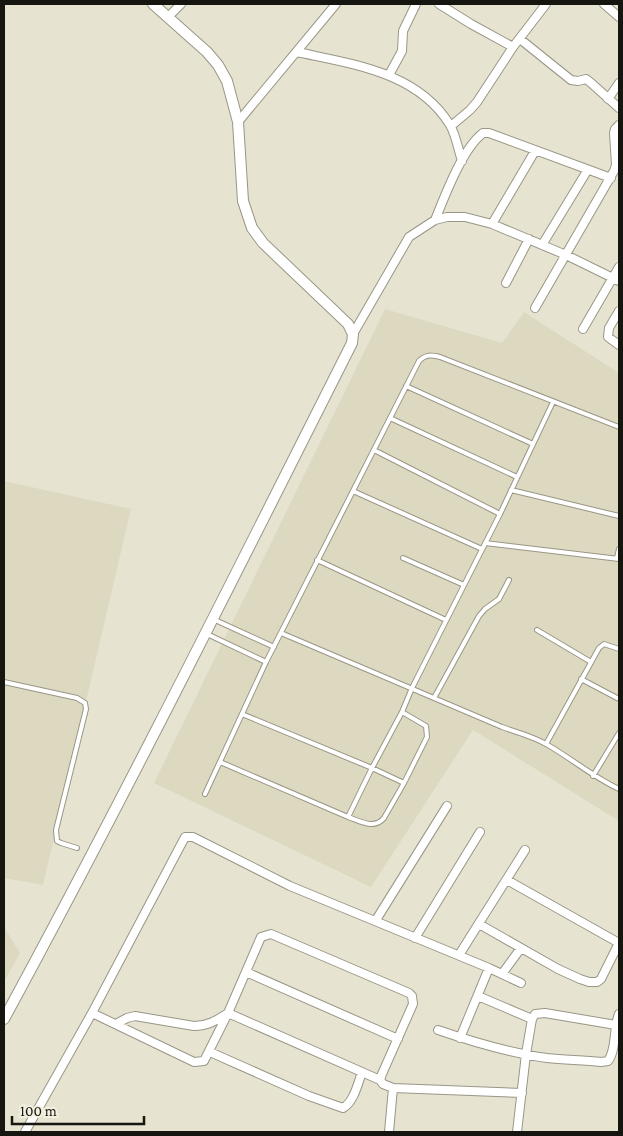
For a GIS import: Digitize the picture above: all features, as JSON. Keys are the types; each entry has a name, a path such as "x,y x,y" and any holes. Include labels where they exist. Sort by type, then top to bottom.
{"street":[{"path":"153,4 207,52 218,65 227,81 238,122 243,201 252,228 263,243 348,324 353,334"},
{"path":"168,17 181,4"},
{"path":"238,122 336,4"},
{"path":"389,75 402,51 403,31 416,4"},
{"path":"439,4 513,47"},
{"path":"451,126 477,102 513,47 546,4"},
{"path":"604,4 619,17"},
{"path":"520,39 571,80 586,79 619,108"},
{"path":"297,52 368,68 389,75 416,91 433,104 451,126 462,161"},
{"path":"608,99 619,83"},
{"path":"536,308 618,165 614,133 619,125"},
{"path":"435,220 444,196 462,161 478,137 483,133 489,133 587,171 611,178"},
{"path":"492,224 535,151"},
{"path":"542,245 587,171"},
{"path":"4,1019 206,633 352,342 353,334 409,237 435,220 447,217 465,217 492,224 529,239 616,280"},
{"path":"506,283 529,239"},
{"path":"583,329 616,280 619,267"},
{"path":"619,311 607,332 608,337 619,345"},
{"path":"376,920 446,806"},
{"path":"415,938 480,832"},
{"path":"25,1132 92,1013 185,837 192,837 284,883 490,968 521,983"},
{"path":"459,955 526,850"},
{"path":"479,924 580,979 597,982 605,974 619,943 507,880"},
{"path":"92,1013 194,1062 204,1061 228,1013 261,937 271,934 409,993 412,996 413,1004 380,1080"},
{"path":"502,974 521,948"},
{"path":"460,1038 490,968"},
{"path":"246,972 398,1039"},
{"path":"478,996 532,1019"},
{"path":"116,1024 135,1016 204,1026 213,1023 228,1013"},
{"path":"228,1013 380,1080 383,1084 393,1088 522,1093"},
{"path":"517,1132 526,1054 532,1019 535,1014 545,1013 616,1025"},
{"path":"438,1030 460,1038 526,1054 601,1062 608,1061 611,1056 619,1014"},
{"path":"210,1052 309,1096 343,1108 347,1106 351,1099 362,1072"},
{"path":"389,1132 393,1088"}],"lane":[{"path":"206,794 266,662 406,386 424,356 440,357 619,427"},
{"path":"406,386 533,444"},
{"path":"348,817 500,514 553,402"},
{"path":"390,418 517,477"},
{"path":"374,450 500,514"},
{"path":"511,490 619,516"},
{"path":"353,491 482,549"},
{"path":"485,543 618,558 619,548"},
{"path":"403,558 464,585"},
{"path":"317,560 446,620"},
{"path":"434,698 479,616 499,599 509,580"},
{"path":"213,619 274,647"},
{"path":"537,630 591,662"},
{"path":"206,633 266,662"},
{"path":"281,633 546,744 593,776 619,790"},
{"path":"546,744 599,648 604,644 619,649"},
{"path":"581,679 619,699"},
{"path":"4,682 77,698 85,703 86,709 55,836 60,844 77,848"},
{"path":"220,762 348,817 367,824 380,823 404,783 427,737 428,731 426,726 402,712"},
{"path":"242,714 404,783"},
{"path":"593,776 619,733"}],"shaded area":[{"path":"385,309 502,343 524,312 619,373 619,821 473,730 371,887 154,783"},
{"path":"4,481 131,509 43,885 4,878"},
{"path":"4,927 20,953 4,982"}]}
